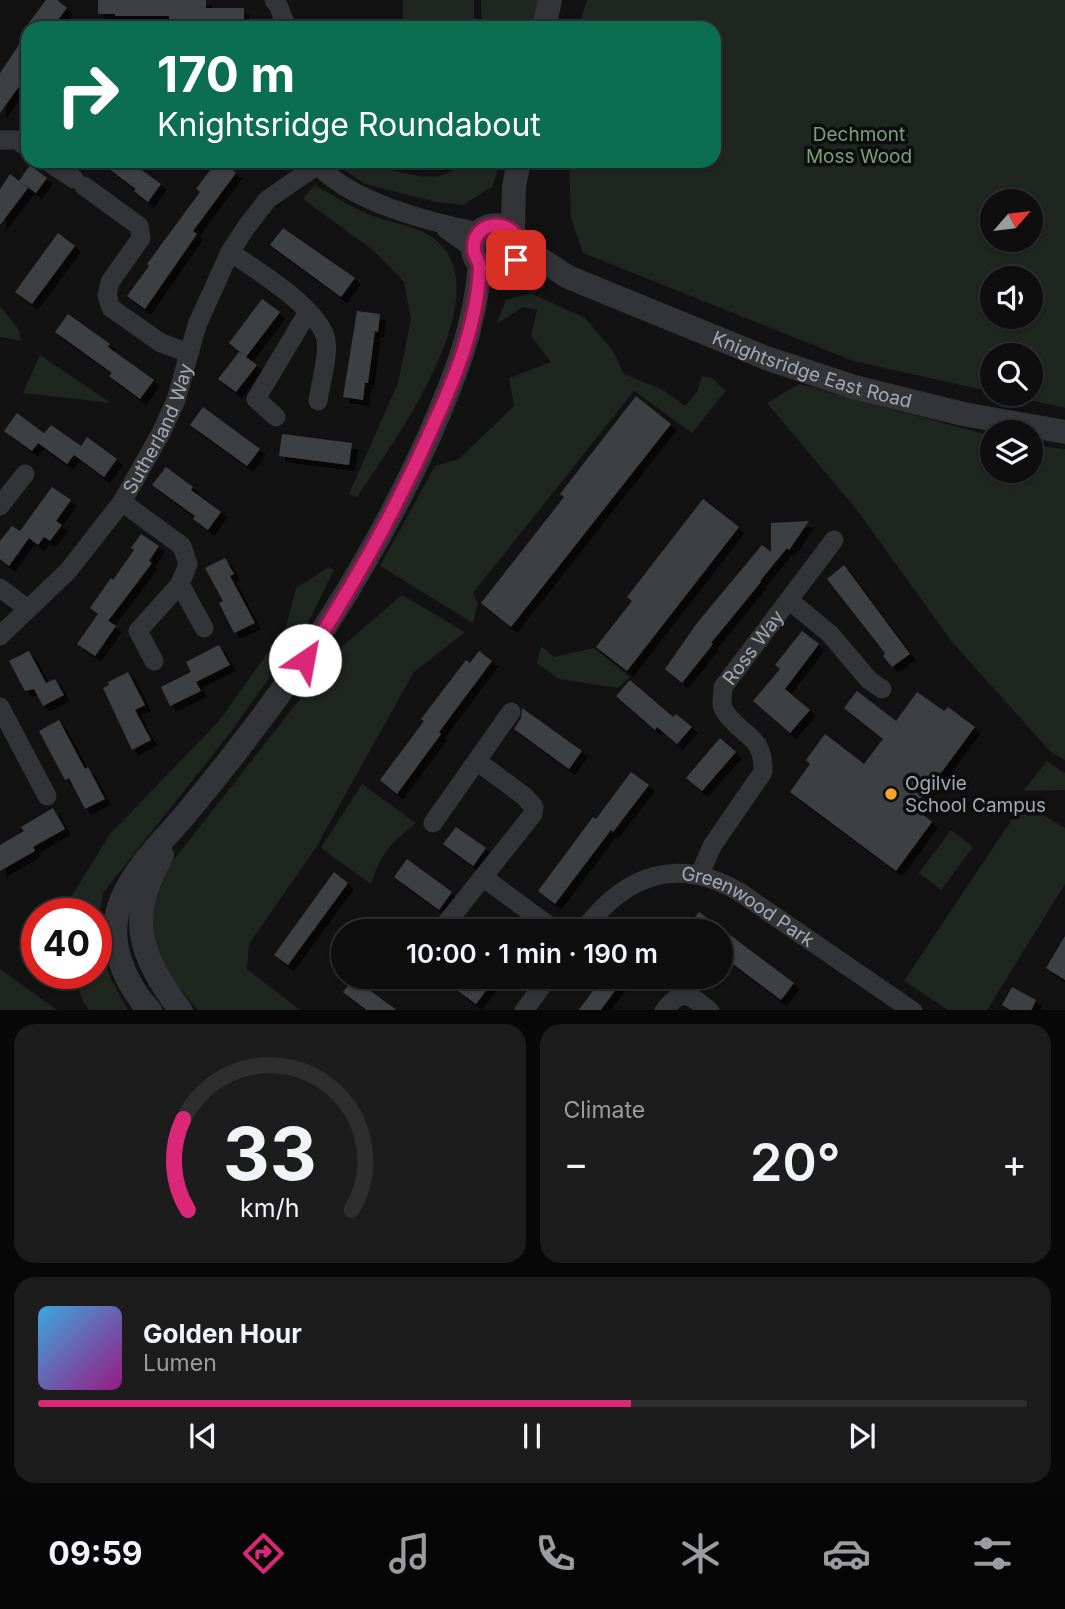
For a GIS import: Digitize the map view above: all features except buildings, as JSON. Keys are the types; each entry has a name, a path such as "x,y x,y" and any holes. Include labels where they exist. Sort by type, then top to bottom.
{"street":[{"path":"274,0 284,21"},
{"path":"546,21 550,0"},
{"path":"1,142 18,140 21,142"},
{"name":"Sutherland Way","path":"58,168 139,226 141,238 110,282 107,295 111,308 161,343 189,352"},
{"name":"Sutherland Way","path":"0,636 68,570 122,502 161,433 176,400 197,325 230,252 268,199 309,168"},
{"name":"Sutherland Way","path":"322,168 345,188 365,198 496,248"},
{"path":"150,1010 139,999 124,973 117,951 118,906 142,864 242,744 305,660 380,539 453,382 496,248 518,168"},
{"name":"Knightsridge East Road","path":"496,248 766,358 854,387 963,414 1065,432"},
{"path":"230,252 289,292 322,327 327,342 317,401"},
{"path":"276,417 256,400 308,312"},
{"path":"0,506 25,474"},
{"name":"Sutherland Way","path":"122,502 182,546 188,564 180,584"},
{"name":"Ross Way","path":"700,874 712,846 763,772 763,758 759,746 724,710 723,687 834,540"},
{"path":"154,661 138,631 180,584 204,628"},
{"path":"0,588 28,609"},
{"name":"Ross Way","path":"790,601 830,634 869,680 882,689"},
{"path":"0,707 47,796"},
{"path":"433,823 478,762 510,712"},
{"path":"0,750 18,741"},
{"path":"450,919 533,814 534,807 524,796 478,762"},
{"path":"181,1010 152,965 143,942 140,916 152,874 185,815"},
{"name":"Greenwood Park","path":"592,919 625,888 656,874 700,874 723,882 741,893 913,1010"},
{"path":"484,878 540,919"},
{"path":"524,1010 539,989"},
{"path":"664,1010 680,995 691,995 710,1010"}],"green space":[{"path":"403,0 474,0 474,21 403,21"},
{"path":"481,0 540,0 536,21 482,21"},
{"name":"Dechmont Moss Wood","path":"587,0 1065,0 1065,408 1043,403 1043,343 980,343 980,389 853,361 583,253 571,218 569,168 721,168 721,21 580,21"},
{"path":"342,168 385,168 409,174 439,176 455,168 499,168 492,187 463,205 436,202 365,184"},
{"path":"314,185 368,214 426,233 440,244 454,269 456,300 448,335 433,372 393,444 357,497 349,494 398,383 411,319 404,282 374,251 303,199"},
{"path":"530,293 585,318 613,351 624,374 663,390 685,406 697,392 702,376 712,378 726,391 692,433 634,391 473,593 478,603 473,623 380,566 435,466 459,459 514,406 509,378 551,362 531,336 537,310 523,307 496,324 506,300"},
{"path":"0,306 19,330 21,341 0,337"},
{"path":"40,355 111,403 23,393"},
{"path":"799,384 980,433 980,483 1043,483 1043,446 1065,449 1065,760 1050,751 952,642 857,510 767,403"},
{"path":"329,567 334,570 308,623 230,733 103,893 102,898 70,898 110,834 219,721 286,627 296,588"},
{"path":"402,595 465,632 414,672 315,849 249,944 247,969 300,1010 198,1010 170,973 157,947 151,917 152,901 157,888 169,866 339,649"},
{"path":"541,646 554,657 594,648 630,677 618,688 559,679 537,663"},
{"path":"1047,761 1065,773 1065,790 1023,791"},
{"path":"362,784 416,823 388,849 371,884 321,848"},
{"path":"1023,803 1065,828 1065,884 987,1010 948,1010 904,981"},
{"path":"951,830 973,847 941,890 919,873"},
{"path":"0,969 21,984 21,989 28,989 57,1010 0,1010"},
{"path":"112,981 128,1010 89,1010 79,989 112,989"}],"place":[{"name":"Ogilvie School Campus","path":"891,794"}],"route":[{"path":"305,660 380,539 453,382 474,317 480,264 474,249 476,237 492,225 507,227 513,231 519,245 516,260"}]}
